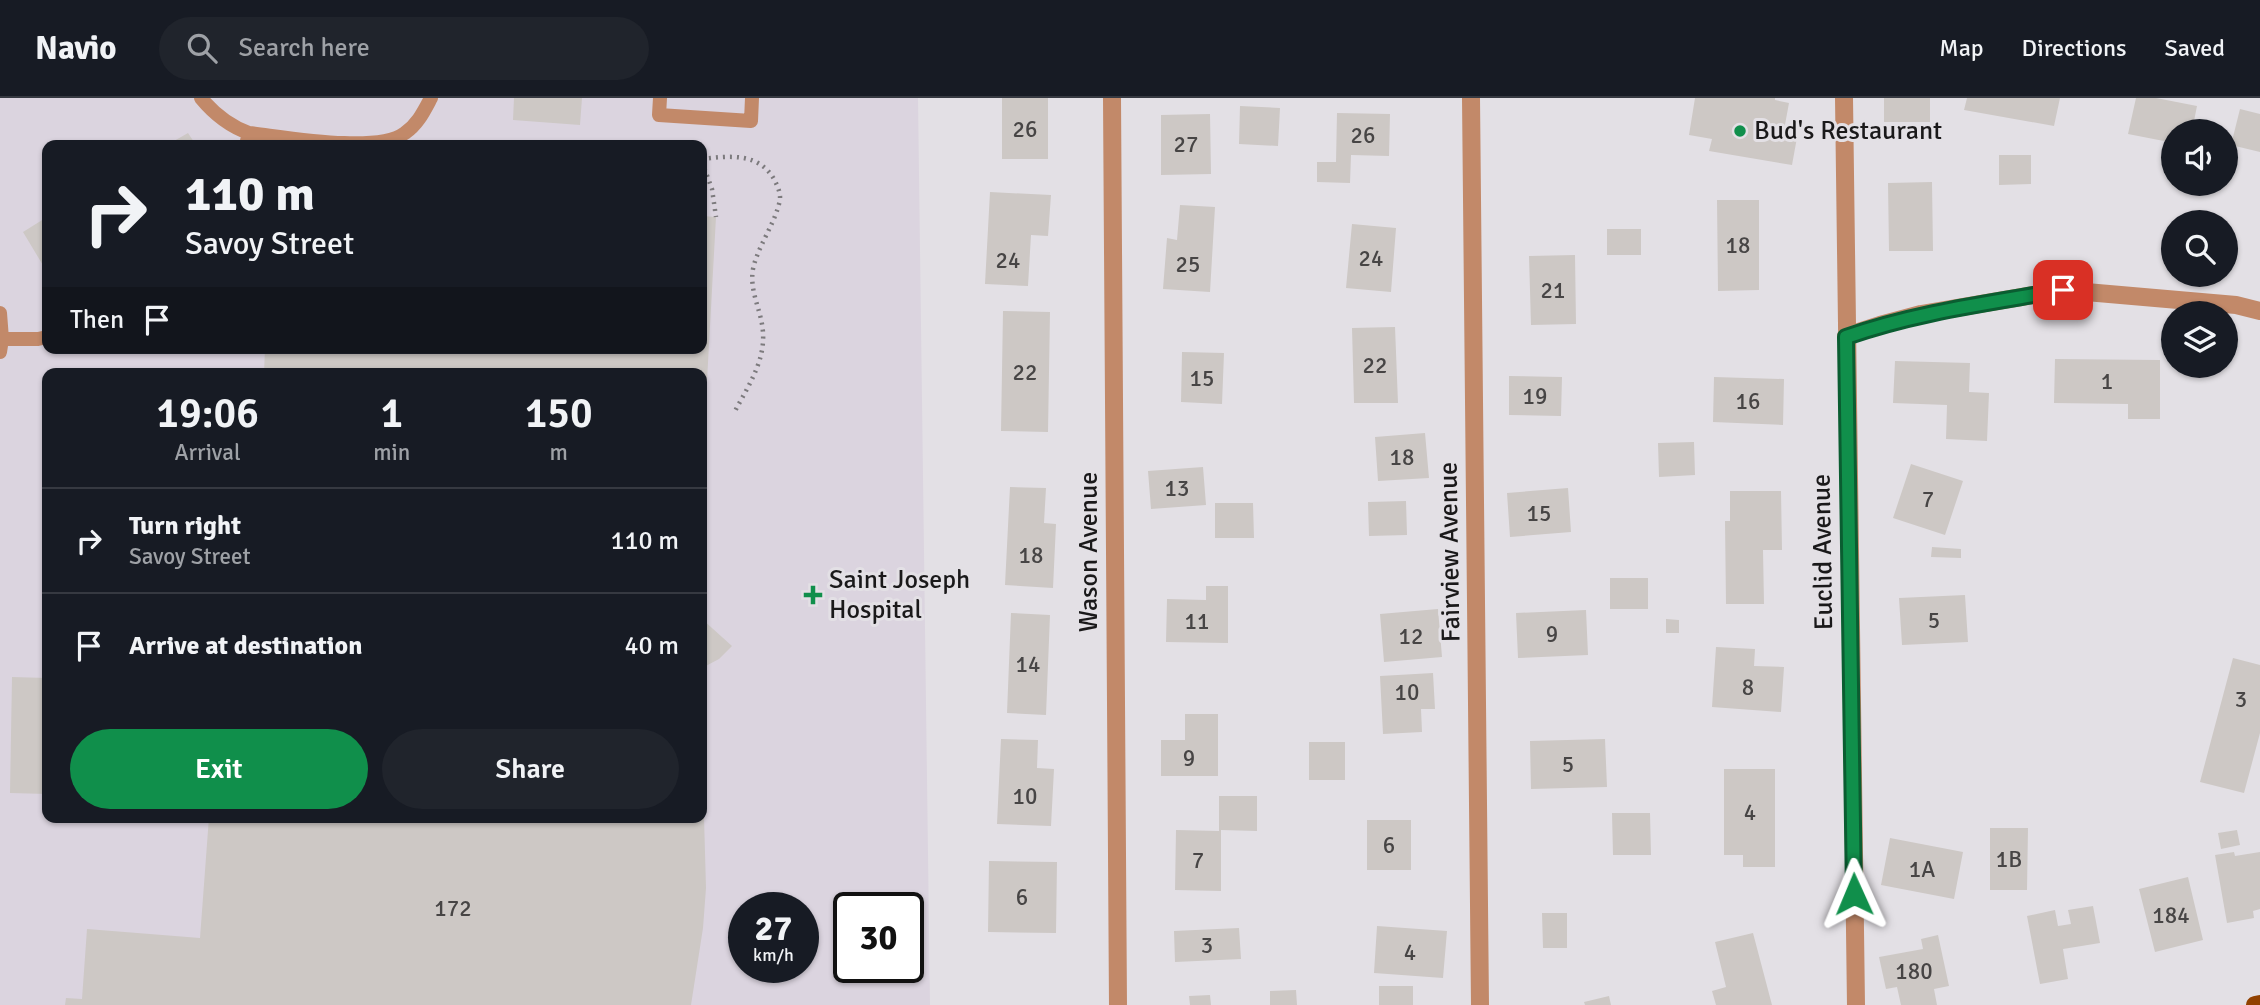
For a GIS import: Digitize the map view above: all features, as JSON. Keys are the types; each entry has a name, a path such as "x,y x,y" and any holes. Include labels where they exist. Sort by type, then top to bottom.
{"street":[{"name":"Wason Avenue","path":"1112,98 1118,1005"},
{"name":"Fairview Avenue","path":"1471,98 1480,1005"},
{"name":"Euclid Avenue","path":"1844,98 1856,1005"},
{"path":"1846,337 1922,314 2063,290 2236,305 2260,311"}],"lane":[{"path":"201,98 210,110 248,139 268,140"},
{"path":"389,140 405,134 421,117 431,98"},
{"path":"660,98 659,116 751,121 752,98"},
{"path":"0,313 1,345 42,338"}],"path":[{"path":"707,159 735,156 761,164 770,172 779,187 781,201 753,268 752,285 763,331 763,350 758,367 734,413"},
{"path":"707,174 716,217"}],"shaded area":[{"name":"Saint Joseph Hospital","path":"0,98 918,98 930,1005 0,1005"}],"building":[{"path":"514,98 582,98 580,125 513,120"},
{"path":"1002,98 1048,98 1048,159 1002,159"},
{"name":"Bud's Restaurant","path":"1695,98 1775,98 1789,103 1784,130 1798,132 1792,165 1709,151 1712,139 1689,135"},
{"path":"1884,98 1930,98 1930,122 1884,122"},
{"path":"1967,98 2060,98 2054,126 1964,110"},
{"path":"2136,98 2156,98 2197,106 2194,119 2161,119 2161,140 2128,134"},
{"path":"1240,106 1280,108 1278,146 1239,144"},
{"path":"2240,109 2260,114 2260,152 2238,147"},
{"path":"1337,113 1390,114 1389,156 1351,155 1350,183 1317,182 1317,162 1336,162"},
{"path":"1210,114 1211,174 1161,175 1161,115"},
{"path":"188,133 193,140 176,140"},
{"path":"1999,155 2031,155 2031,184 1999,185"},
{"path":"1932,182 1933,251 1889,251 1888,183"},
{"path":"990,192 1051,195 1048,236 1031,235 1028,286 985,284"},
{"path":"1717,200 1759,200 1759,290 1718,291"},
{"path":"1180,205 1215,207 1210,292 1163,289 1167,238 1177,240"},
{"path":"707,216 716,217 707,381 707,368 264,368 265,354 707,354"},
{"path":"42,220 42,264 23,232"},
{"path":"1352,224 1396,228 1391,292 1346,288"},
{"path":"1607,229 1641,229 1641,255 1607,255"},
{"path":"1575,255 1576,324 1531,325 1529,256"},
{"path":"1003,311 1050,312 1048,432 1001,431"},
{"path":"1395,327 1398,403 1354,403 1352,328"},
{"path":"1182,352 1224,353 1222,404 1181,402"},
{"path":"2055,359 2160,360 2160,419 2128,419 2128,404 2054,403"},
{"path":"1895,361 1970,363 1969,392 1989,393 1987,441 1946,439 1947,405 1893,403"},
{"path":"1509,376 1562,377 1561,416 1509,415"},
{"path":"1714,377 1784,379 1783,425 1713,422"},
{"path":"1425,433 1429,478 1378,481 1375,437"},
{"path":"1694,442 1695,475 1659,477 1658,443"},
{"path":"1911,464 1963,481 1945,535 1893,518"},
{"path":"1203,467 1206,505 1151,509 1148,471"},
{"path":"1010,487 1046,488 1044,523 1056,524 1053,588 1005,585"},
{"path":"1568,488 1571,532 1510,537 1507,493"},
{"path":"1730,491 1781,491 1782,550 1763,550 1764,604 1726,604 1725,521 1730,521"},
{"path":"1406,501 1407,535 1369,536 1368,502"},
{"path":"1215,503 1253,503 1254,538 1215,538"},
{"path":"1932,547 1961,549 1961,558 1931,557"},
{"path":"1610,578 1648,578 1648,609 1610,609"},
{"path":"1206,586 1228,586 1228,643 1166,642 1167,599 1206,600"},
{"path":"1965,595 1968,642 1902,645 1899,598"},
{"path":"1438,609 1442,657 1384,662 1380,614"},
{"path":"1586,610 1588,655 1518,658 1516,613"},
{"path":"1011,613 1050,615 1046,715 1007,713"},
{"path":"1666,619 1679,620 1679,633 1666,633"},
{"path":"707,624 732,646 719,659 707,665"},
{"path":"1716,647 1755,649 1754,666 1784,667 1781,712 1712,707"},
{"path":"2233,658 2260,665 2260,733 2244,793 2200,782"},
{"path":"1433,673 1435,709 1421,709 1422,732 1383,734 1380,676"},
{"path":"12,677 42,678 42,794 10,793"},
{"path":"1185,714 1218,714 1218,776 1161,776 1161,740 1185,740"},
{"path":"1001,739 1038,740 1037,768 1054,769 1051,826 997,824"},
{"path":"1605,739 1607,787 1531,789 1530,741"},
{"path":"1309,742 1345,742 1345,780 1309,780"},
{"path":"1724,769 1775,769 1775,867 1743,867 1743,855 1724,855"},
{"path":"1219,796 1257,796 1257,831 1221,830 1221,891 1175,890 1176,830 1219,831"},
{"path":"1612,813 1650,813 1651,855 1613,855"},
{"path":"1367,820 1411,820 1411,870 1367,870"},
{"path":"209,823 704,823 706,888 703,928 691,1005 65,1005 66,998 82,999 87,929 200,938"},
{"path":"1990,828 2028,828 2027,890 1990,890"},
{"path":"2237,830 2240,845 2221,849 2218,833"},
{"path":"1890,838 1963,852 1954,899 1881,885"},
{"path":"2234,852 2235,856 2260,852 2260,909 2253,911 2254,918 2227,923 2215,855"},
{"path":"989,861 1057,862 1056,933 988,932"},
{"path":"2188,877 2203,940 2155,952 2139,889"},
{"path":"2093,906 2100,943 2063,949 2068,979 2040,984 2027,916 2055,910 2058,926 2071,924 2068,910"},
{"path":"1542,913 1567,913 1567,948 1543,948"},
{"path":"1377,926 1447,931 1443,978 1374,973"},
{"path":"1239,928 1241,959 1175,962 1174,931"},
{"path":"1753,933 1772,1005 1716,1005 1712,991 1726,987 1715,942"},
{"path":"1938,935 1949,986 1934,989 1937,1005 1901,1005 1897,987 1886,989 1879,957 1923,949 1921,939"},
{"path":"1379,986 1413,986 1413,1005 1379,1005"},
{"path":"1296,990 1297,1005 1270,1005 1270,991"},
{"path":"1210,995 1211,1005 1190,1005 1189,996"},
{"path":"1609,996 1611,1005 1585,1005 1584,1002"}],"place":[{"name":"Bud's Restaurant","path":"1740,131"},
{"name":"Saint Joseph Hospital","path":"813,595"}],"route":[{"path":"1854,894 1846,337 1922,314 2063,290"}]}
